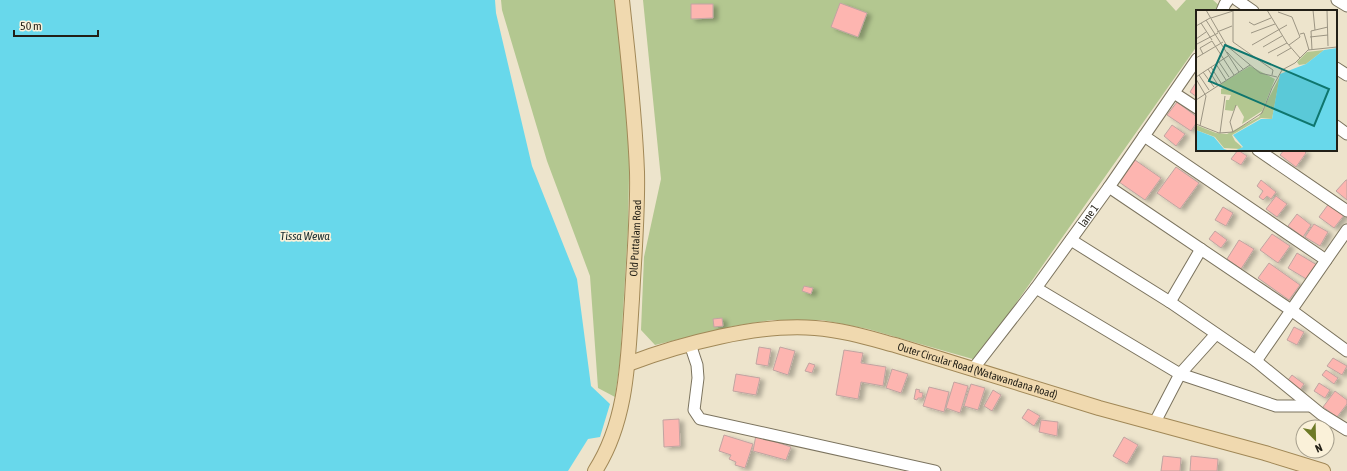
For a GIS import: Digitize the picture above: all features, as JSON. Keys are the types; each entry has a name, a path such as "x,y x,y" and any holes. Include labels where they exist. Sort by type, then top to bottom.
{"main road":[{"name":"Old Puttalam Road","path":"595,471 615,429 621,407 628,364 636,221 637,174 634,111 622,0"},
{"name":"Outer Circular Road (Watawandana Road)","path":"628,364 690,344 729,335 787,327 817,328 864,337 1098,408 1265,453 1323,471"}],"street":[{"path":"1237,0 1252,10"},
{"path":"1337,0 1347,6"},
{"name":"lane 1","path":"973,369 1036,288 1109,187 1196,60"},
{"path":"1337,69 1347,75"},
{"path":"1174,92 1196,107"},
{"path":"1337,127 1347,134"},
{"path":"1144,136 1326,260"},
{"path":"1259,151 1347,211"},
{"path":"1109,187 1291,310 1347,351"},
{"path":"1256,361 1347,230"},
{"path":"1070,240 1170,302 1256,361 1310,406 1347,430"},
{"path":"1170,302 1201,249"},
{"path":"1036,288 1180,374 1276,406 1310,406"},
{"path":"1154,424 1180,374 1216,334"},
{"path":"690,344 697,365 698,378 694,410 700,419 935,471"}],"green space":[{"path":"501,0 615,0 630,126 628,229 620,361 615,397 598,388 590,276 547,161 502,10"},
{"path":"643,0 1166,0 1176,11 1186,0 1213,0 1223,9 1196,10 1196,47 976,360 868,329 822,320 772,320 734,326 655,345 641,330 644,257 661,179"}],"water":[{"name":"Tissa Wewa","path":"0,0 495,0 496,13 532,166 577,279 591,386 610,404 600,437 588,439 568,471 0,471"}],"building":[{"path":"840,3 867,13 858,37 831,27"},
{"path":"691,4 713,4 713,18 691,19"},
{"path":"1196,83 1196,96 1190,92"},
{"path":"1177,102 1196,116 1196,124 1191,131 1167,115"},
{"path":"1172,125 1185,134 1176,146 1164,136"},
{"path":"1237,151 1247,156 1241,165 1231,159"},
{"path":"1283,151 1304,151 1306,153 1296,167 1280,155"},
{"path":"1135,160 1161,178 1145,200 1119,182"},
{"path":"1176,167 1199,183 1180,209 1157,193"},
{"path":"1261,180 1276,192 1271,199 1267,196 1263,200 1259,197 1263,191 1257,186"},
{"path":"1347,180 1347,200 1336,191"},
{"path":"1276,196 1287,204 1277,217 1266,209"},
{"path":"1330,202 1345,214 1334,228 1319,217"},
{"path":"1223,207 1233,213 1226,226 1215,220"},
{"path":"1297,214 1311,225 1303,237 1288,226"},
{"path":"1314,224 1328,232 1320,246 1305,237"},
{"path":"1215,231 1227,240 1221,248 1209,239"},
{"path":"1272,234 1290,246 1278,263 1260,250"},
{"path":"1239,240 1254,249 1241,269 1227,259"},
{"path":"1297,253 1317,265 1308,280 1288,268"},
{"path":"1269,263 1300,285 1289,300 1258,278"},
{"path":"804,286 813,288 811,294 802,291"},
{"path":"722,318 723,326 714,327 713,319"},
{"path":"1294,327 1304,332 1297,345 1287,340"},
{"path":"759,347 771,349 768,366 756,364"},
{"path":"780,347 795,351 788,375 773,370"},
{"path":"844,350 863,353 861,363 886,367 883,386 861,382 858,399 836,395"},
{"path":"1333,358 1347,366 1342,375 1327,366"},
{"path":"809,363 815,365 812,373 805,371"},
{"path":"892,369 908,374 901,393 886,388"},
{"path":"1326,370 1338,378 1334,384 1322,375"},
{"path":"736,374 760,378 756,395 733,391"},
{"path":"1292,375 1304,384 1298,393 1285,384"},
{"path":"954,382 968,386 960,413 946,408"},
{"path":"1319,383 1330,390 1325,398 1314,391"},
{"path":"971,384 985,388 978,410 964,406"},
{"path":"929,387 949,392 944,412 923,406"},
{"path":"916,389 923,393 922,398 918,398 917,400 914,399"},
{"path":"993,390 1001,395 992,411 984,406"},
{"path":"1335,391 1347,400 1347,404 1337,417 1323,407"},
{"path":"1028,409 1040,416 1034,426 1022,418"},
{"path":"679,419 680,446 664,447 663,420"},
{"path":"1041,420 1058,422 1057,436 1039,432"},
{"path":"724,435 753,444 745,468 735,465 736,462 729,459 731,455 719,451"},
{"path":"756,435 791,447 786,460 753,451"},
{"path":"1124,437 1138,445 1127,464 1113,456"},
{"path":"1163,456 1181,458 1180,471 1161,471"},
{"path":"1191,456 1218,459 1217,471 1190,471"}]}
